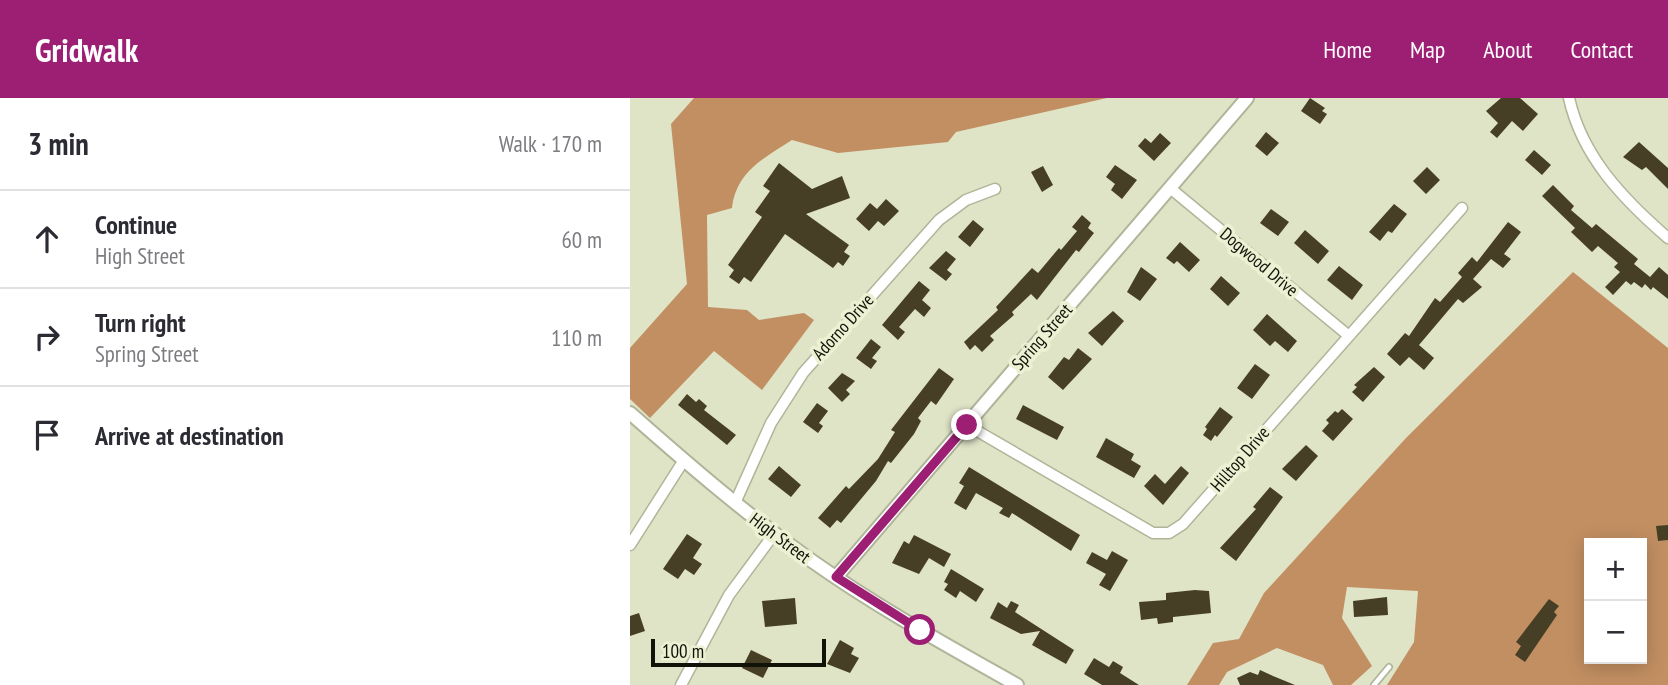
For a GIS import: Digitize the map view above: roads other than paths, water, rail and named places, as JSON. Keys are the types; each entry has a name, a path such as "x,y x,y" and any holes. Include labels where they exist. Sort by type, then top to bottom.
{"street":[{"name":"Spring Street","path":"836,577 1247,98"},
{"path":"1569,98 1574,122 1615,188 1668,238"},
{"name":"Dogwood Drive","path":"1170,188 1349,336"},
{"name":"Adorno Drive","path":"734,503 771,422 803,373 939,220 966,200 995,189"},
{"name":"Hilltop Drive","path":"967,425 1153,533 1169,533 1183,524 1462,208"},
{"name":"High Street","path":"630,413 774,534 920,630 1017,685"},
{"path":"630,545 684,460"},
{"path":"681,685 729,595 774,534"}],"lane":[{"path":"1374,685 1389,667"}]}
